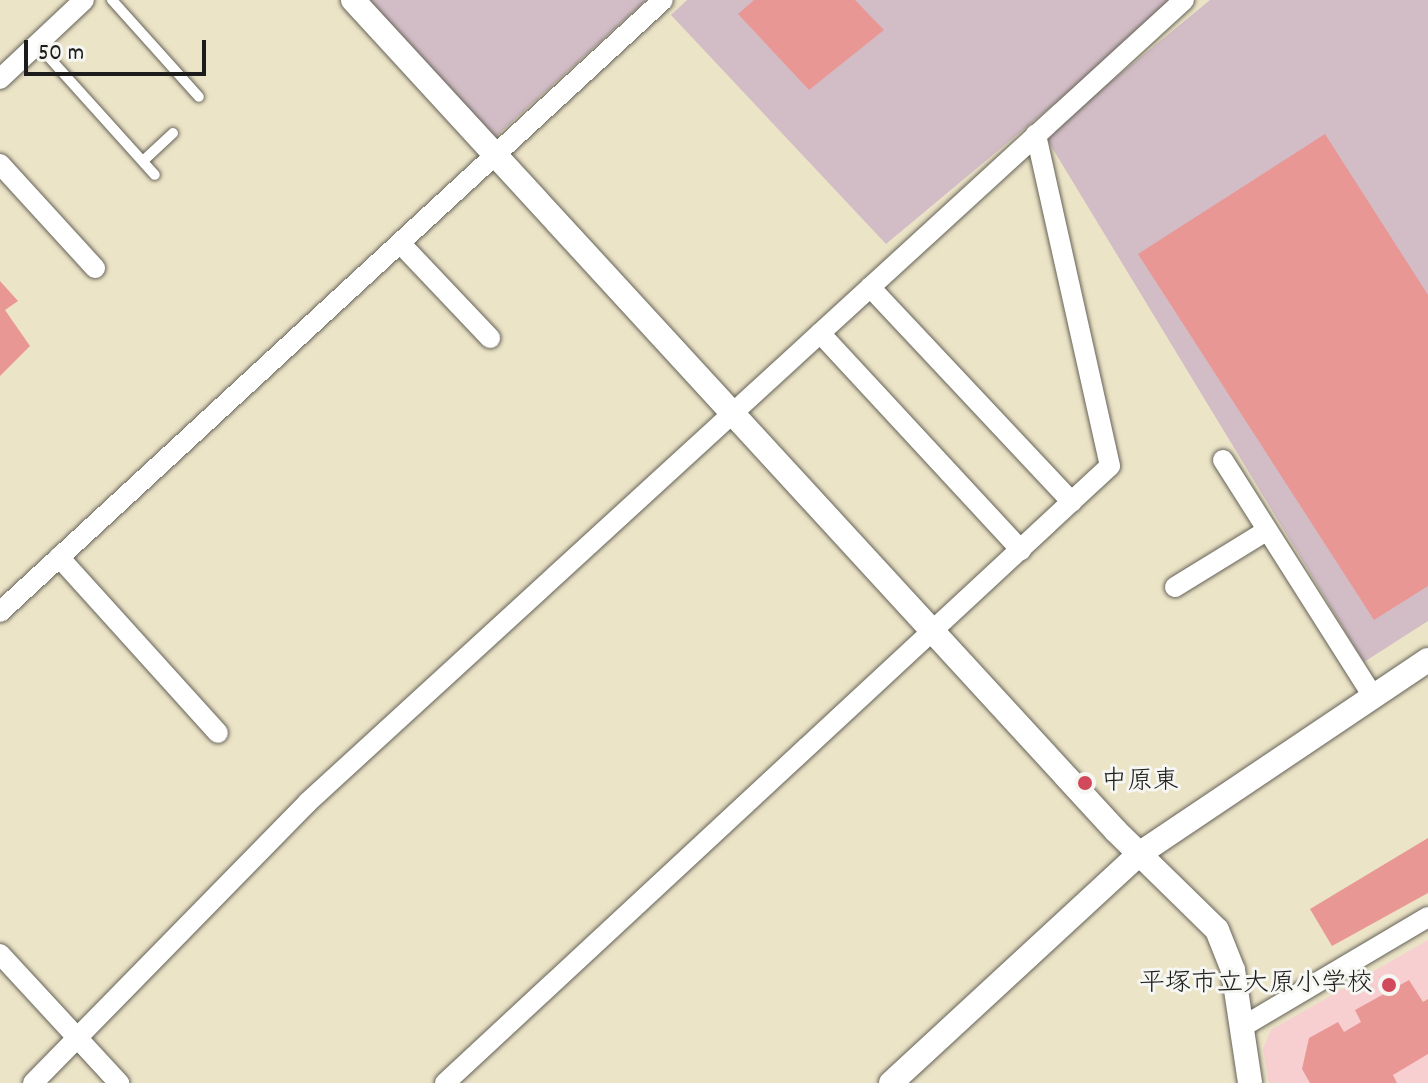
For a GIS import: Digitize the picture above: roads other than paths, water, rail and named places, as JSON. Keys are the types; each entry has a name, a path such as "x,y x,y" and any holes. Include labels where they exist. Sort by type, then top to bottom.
{"street":[{"path":"0,79 84,0"},
{"path":"353,0 931,631 1139,854 1217,930 1233,970 1250,1083"},
{"path":"2,607 663,0"},
{"path":"33,1083 74,1037 307,803 1184,0"},
{"path":"445,1083 1110,466 1036,134"},
{"path":"0,164 95,268"},
{"path":"400,243 490,338"},
{"path":"870,287 1072,502"},
{"path":"820,333 1021,550"},
{"path":"1223,460 1373,696"},
{"path":"1175,587 1266,531"},
{"path":"59,557 218,733"},
{"path":"891,1083 1139,854 1428,660"},
{"path":"1242,1027 1428,917"},
{"path":"0,954 119,1083"}],"lane":[{"path":"112,0 199,97"},
{"path":"37,44 155,175"},
{"path":"143,161 173,133"}],"place":[{"name":"中原東","path":"1085,783"},
{"name":"平塚市立大原小学校","path":"1389,985"}]}
